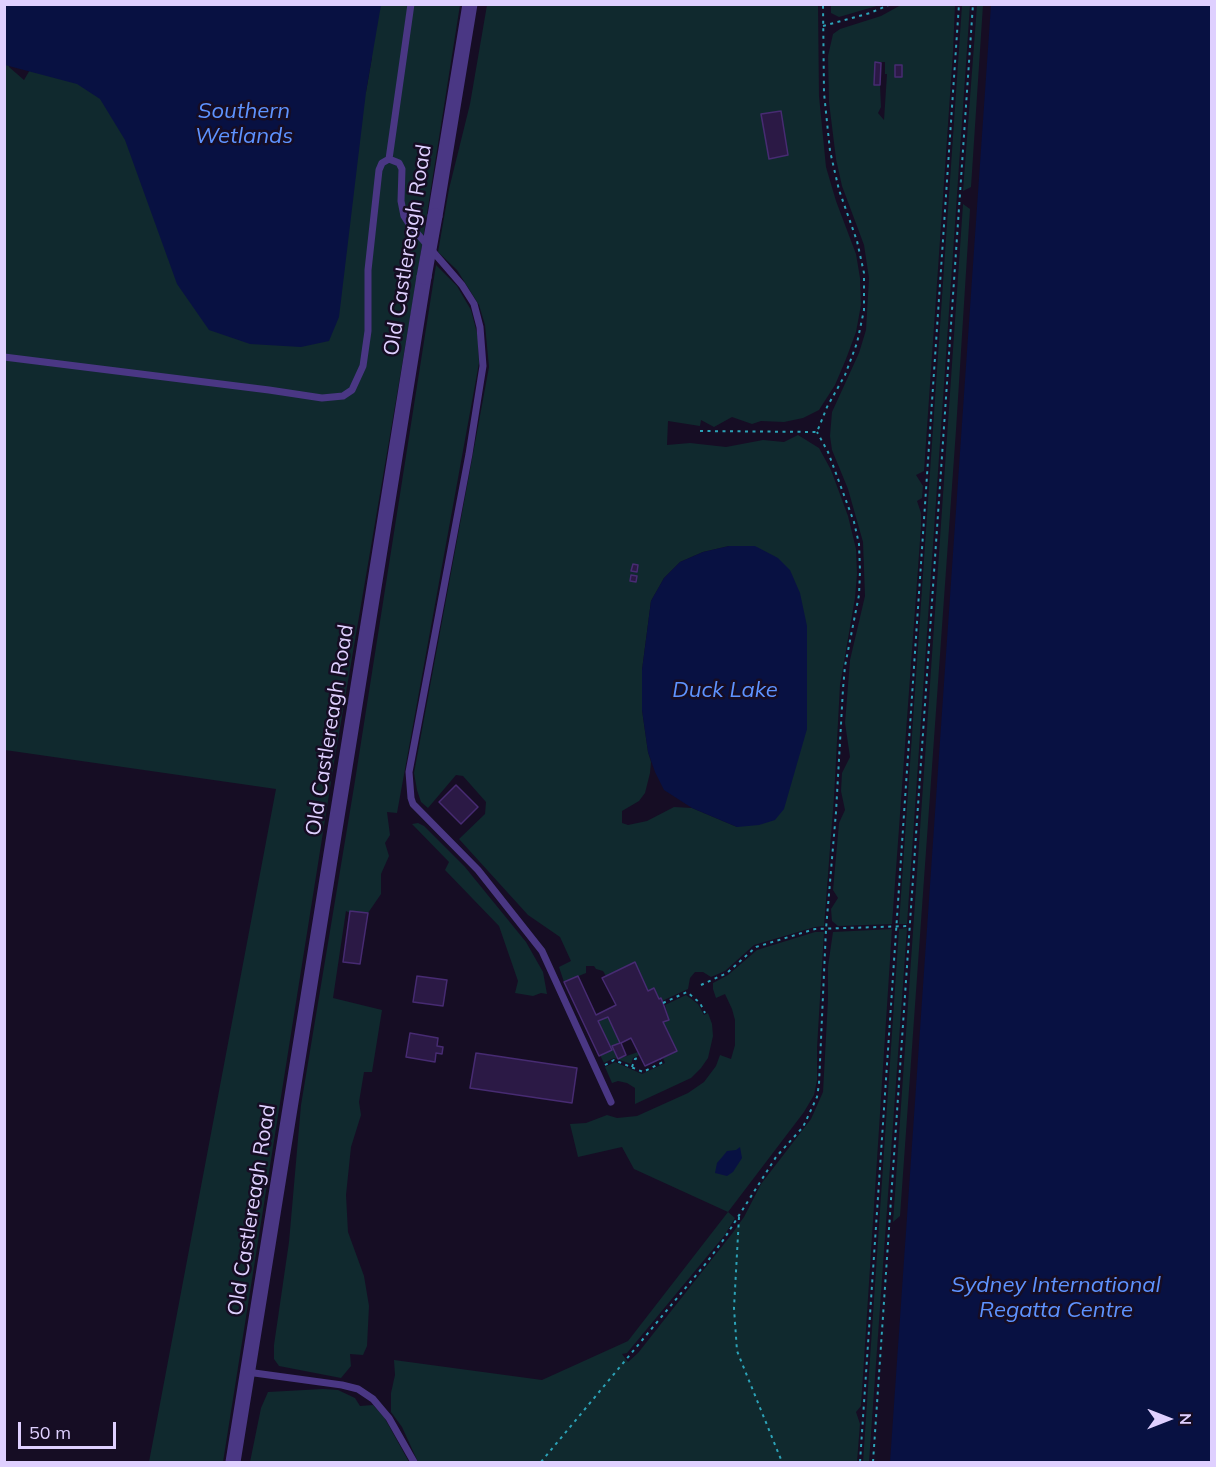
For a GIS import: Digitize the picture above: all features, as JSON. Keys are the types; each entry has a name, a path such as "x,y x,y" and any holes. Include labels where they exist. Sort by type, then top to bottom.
{"street":[{"name":"Old Castlereagh Road","path":"233,1462 470,4"}],"lane":[{"path":"389,159 411,4"},
{"path":"4,357 322,398 343,396 352,390 363,366 368,331 368,270 378,181 382,163 389,159"},
{"path":"389,159 399,163 402,169 401,193 404,216 462,285 474,304 483,346 483,366 469,454 409,772 411,798 413,804 478,870 542,951 611,1102"},
{"path":"248,1372 358,1389 373,1399 389,1418 414,1462"}],"path":[{"path":"817,432 827,407 845,375 857,343 864,310 865,290 861,257 838,190 830,151 824,93 822,4"},
{"path":"823,26 870,13 891,4"},
{"path":"860,1462 958,4"},
{"path":"873,1462 973,4"},
{"path":"700,431 817,432"},
{"path":"541,1462 707,1262 776,1157 802,1127 817,1097 826,929 836,823 845,666 859,595 860,571 859,544 854,522 828,452 817,432"},
{"path":"701,985 727,973 756,947 815,929 910,926"},
{"path":"663,1003 687,992 700,1003 705,1013"},
{"path":"632,1067 634,1059 640,1057"},
{"path":"605,1065 614,1060 643,1072 663,1062 661,1059"},
{"path":"739,1215 734,1308 737,1351 782,1462"}],"green space":[{"path":"831,4 880,5 839,17 831,13"},
{"path":"5,5 9,67 24,80 41,51 366,92 372,57 357,5 460,5 416,283 334,763 223,1462 149,1462 276,789 5,750"},
{"path":"487,5 818,5 819,96 826,167 856,254 861,305 856,332 835,385 819,410 803,418 784,422 761,421 752,424 732,417 714,427 701,420 700,426 668,421 667,445 690,443 726,447 763,440 784,442 798,435 819,448 831,470 848,516 856,549 857,574 840,685 824,926 754,945 725,971 711,977 703,972 695,972 690,978 688,989 662,1001 654,988 648,991 635,963 606,976 603,971 594,966 586,966 586,973 564,982 559,967 571,961 560,937 528,915 459,839 485,814 486,802 463,776 456,775 428,808 421,802 417,790 414,773 489,367 485,325 479,305 457,270 438,252 449,189 470,104","holes":["729,546 737,827 692,808 674,807 647,821 628,825 622,823 622,811 639,801 645,793 650,773 651,762 642,710 642,670 651,601 664,578 680,562 703,552"]},
{"path":"901,5 955,5 924,471 916,475 923,486 922,498 917,501 921,513 921,527 892,924 838,926 832,921 831,909 838,898 833,890 839,823 845,810 841,791 842,773 850,757 845,723 850,660 865,596 863,542 848,489 832,450 830,436 832,412 859,353 866,330 869,278 864,245 842,186 836,159 829,102 828,56 833,34 840,29 881,16","holes":["875,62 885,62 885,74 887,74 884,120 878,113 881,107 880,85 874,84"]},
{"path":"962,5 970,5 907,924 899,924"},
{"path":"977,5 983,5 971,187 963,191"},
{"path":"963,204 970,209 956,430 900,1216 893,1222"},
{"path":"436,265 457,286 471,310 478,337 479,363 397,813 387,812 390,835 385,843 389,856 381,874 381,894 368,913 354,915 346,911 333,998 382,1010 372,1072 364,1072 359,1102 361,1115 351,1147 346,1195 348,1232 364,1276 369,1306 367,1346 363,1355 350,1354 351,1366 341,1378 279,1366 274,1359 274,1345 289,1242 301,1105 354,787"},
{"path":"418,823 424,826 465,867 526,942 543,972 547,994 541,993 533,996 515,993 518,981 499,926 445,870 449,862 412,824"},
{"path":"907,928 869,1462 863,1462 899,929"},
{"path":"892,929 861,1406 856,1412 860,1424 857,1462 418,1462 402,1427 391,1412 391,1393 395,1375 394,1360 542,1380 628,1341 728,1212 735,1218 724,1236 627,1353 622,1354 628,1362 638,1353 731,1235 744,1217 761,1184 811,1119 823,1092 828,966 833,932"},
{"path":"815,932 824,932 817,1080 814,1095 804,1112 728,1212 634,1169 622,1147 578,1157 570,1124 586,1123 607,1115 617,1118 637,1116 688,1093 704,1082 716,1066 720,1055 731,1059 735,1045 735,1020 732,1009 725,994 716,998 713,983 728,975 757,950"},
{"path":"686,995 698,1004 704,1015 708,1013 712,1024 713,1036 708,1058 691,1078 635,1104 635,1088 618,1081 612,1083 605,1067 615,1062 642,1074 665,1063 663,1058 677,1051 663,1022 669,1020 665,1005"},
{"path":"608,1017 620,1043 612,1046 618,1059 638,1052 640,1055 633,1058 631,1064 614,1058 604,1063 600,1055 612,1050 598,1021"},
{"path":"338,1390 355,1398 360,1406 373,1405 384,1417 409,1462 250,1462 261,1408 268,1392"}],"water":[{"name":"Southern Wetlands","path":"4,5 381,5 366,92 339,317 329,341 301,347 250,344 209,330 177,284 125,140 100,99 77,84 5,65"},
{"name":"Sydney International Regatta Centre","path":"991,5 1211,5 1211,1462 890,1462"},
{"name":"Duck Lake","path":"729,546 755,546 778,558 790,570 800,593 807,626 807,729 784,809 775,820 759,825 737,827 692,808 664,790 648,752 642,710 642,670 651,601 664,578 680,562 703,552"},
{"path":"740,1147 742,1158 733,1172 727,1176 715,1173 717,1163 727,1151"}],"building":[{"path":"875,62 881,63 880,85 874,85"},
{"path":"895,65 902,65 902,77 895,77"},
{"path":"781,111 788,155 769,159 761,114"},
{"path":"633,564 638,565 637,572 631,571"},
{"path":"631,575 637,576 636,582 630,581"},
{"path":"456,785 478,807 461,824 439,802"},
{"path":"350,911 368,913 360,964 343,962"},
{"path":"635,962 648,991 654,988 659,999 661,998 669,1020 663,1022 677,1051 645,1066 631,1038 621,1043 626,1055 618,1059 612,1046 620,1043 608,1017 598,1021 612,1050 599,1056 564,982 578,976 596,1015 616,1005 602,978"},
{"path":"417,976 447,980 443,1006 413,1002"},
{"path":"410,1033 438,1038 437,1046 443,1047 442,1054 436,1053 435,1062 406,1057"},
{"path":"476,1053 577,1068 572,1103 470,1088"}]}
